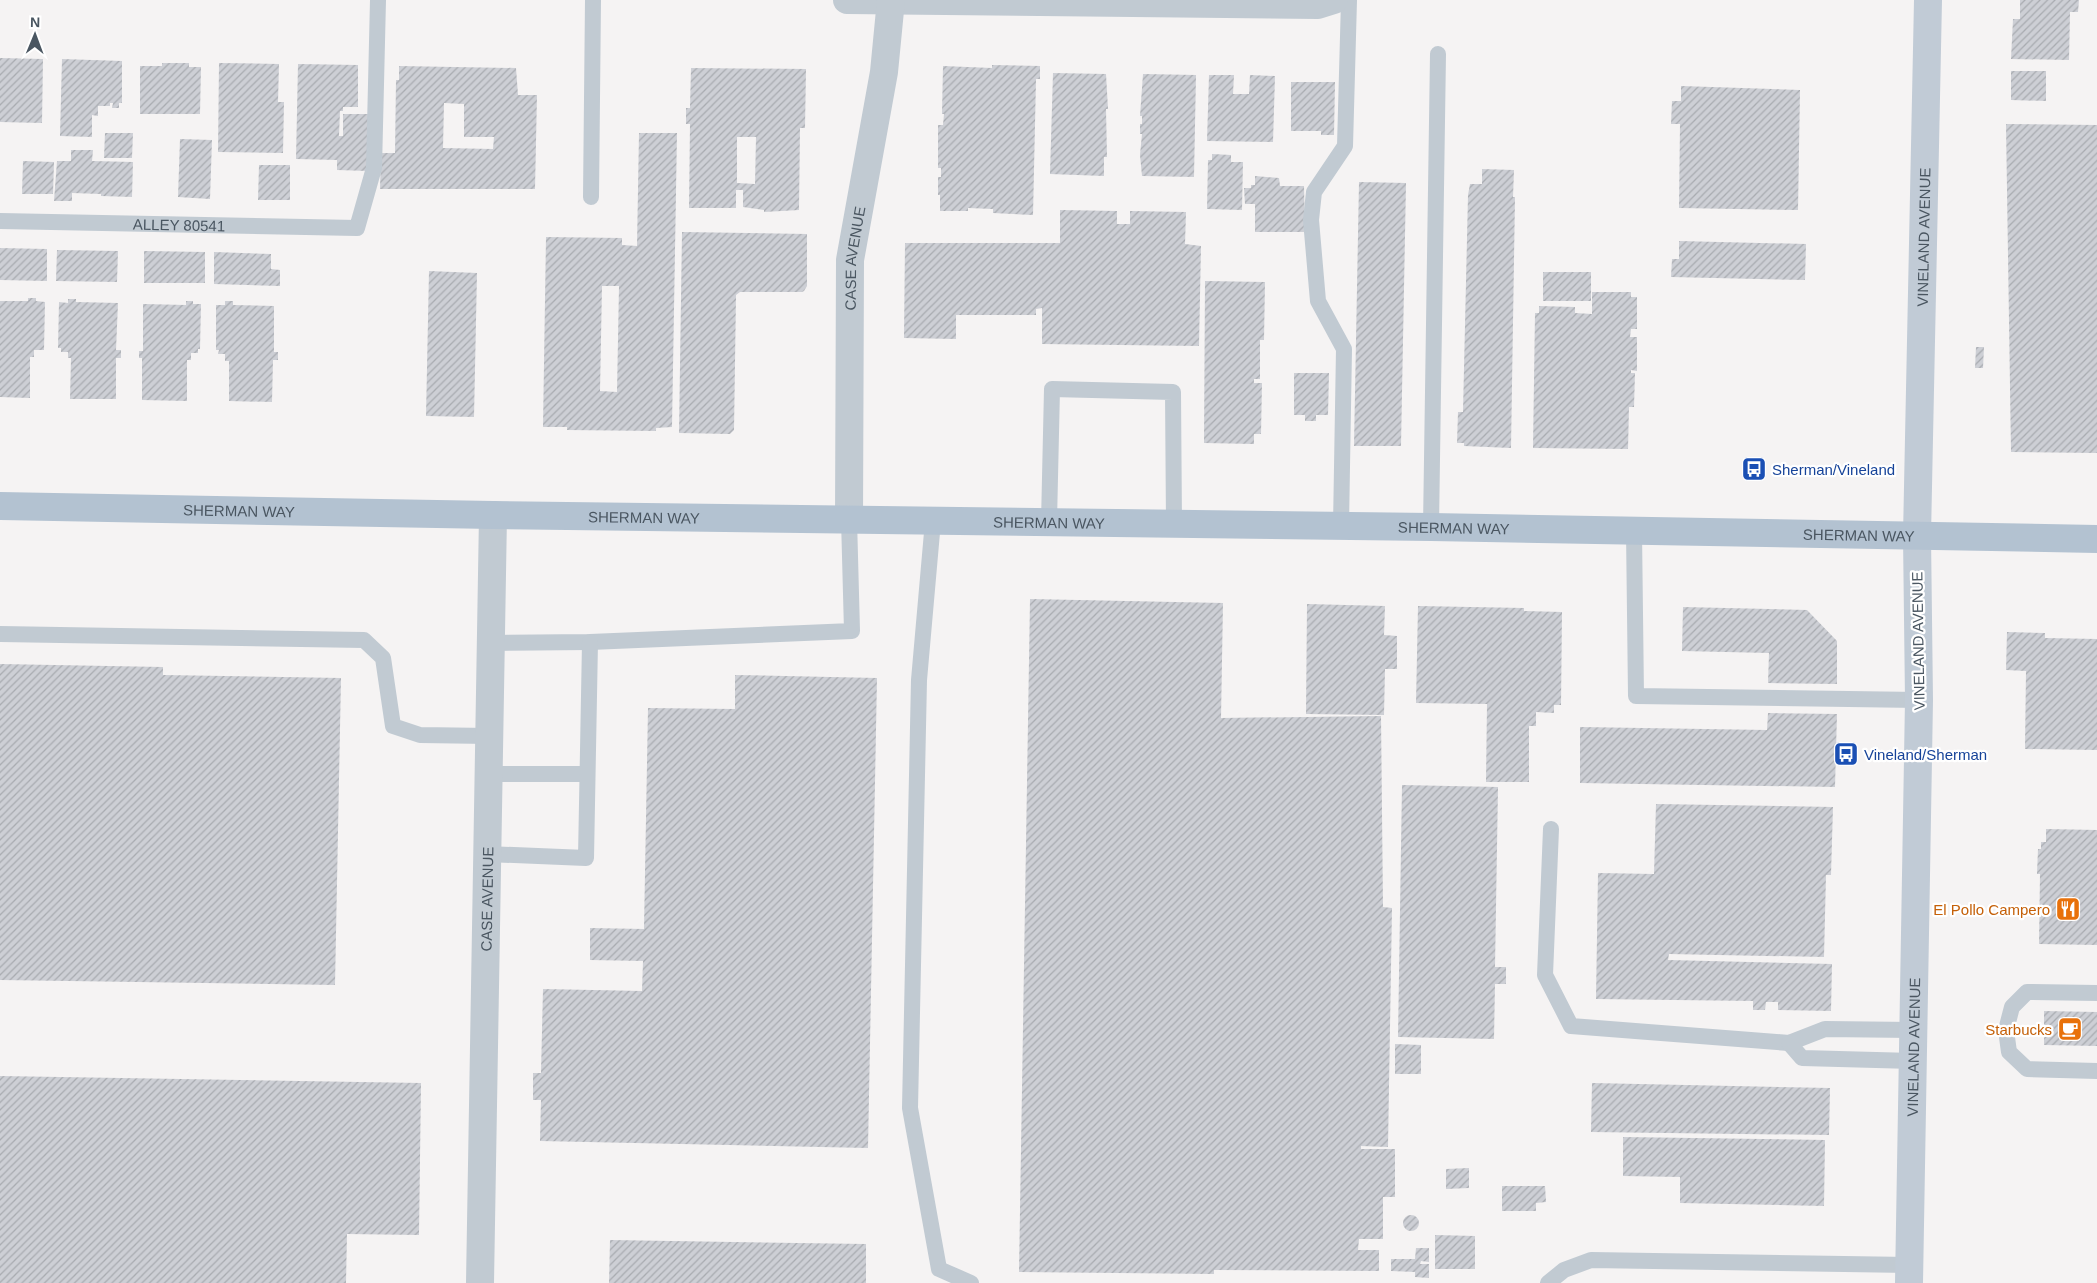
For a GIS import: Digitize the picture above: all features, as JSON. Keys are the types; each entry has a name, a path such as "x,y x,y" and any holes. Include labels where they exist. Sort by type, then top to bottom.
{"main road":[{"name":"VINELAND AVENUE","path":"1910,1274 1919,700 1917,536 1928,0"},
{"name":"SHERMAN WAY","path":"0,506 493,515 1431,527 2097,539"}],"street":[{"path":"847,0 1318,5 1334,0"},
{"name":"CASE AVENUE","path":"849,519 850,260 884,72 891,0"},
{"name":"CASE AVENUE","path":"480,1283 493,515"}],"lane":[{"name":"ALLEY 80541","path":"0,221 358,228 374,168 378,0"},
{"path":"591,197 593,0"},
{"path":"1341,526 1344,349 1318,301 1311,220 1314,192 1345,146 1349,0"},
{"path":"1431,527 1438,54"},
{"path":"1049,522 1052,390 1172,392 1174,524"},
{"path":"490,643 590,642 852,631 849,519"},
{"path":"933,521 919,680 910,1108 939,1269 971,1283"},
{"path":"1634,531 1636,696 1919,700"},
{"path":"0,634 364,640 383,658 393,726 420,735 489,736"},
{"path":"487,854 586,858 590,642"},
{"path":"488,774 587,774"},
{"path":"1551,829 1545,975 1571,1026 1789,1043 1824,1029 1913,1030"},
{"path":"2097,993 2026,992 2012,1007 2006,1030 2009,1052 2027,1069 2097,1071"},
{"path":"1789,1043 1802,1058 1913,1061"},
{"path":"1548,1283 1564,1270 1591,1260 1910,1274"}],"building":[{"path":"2020,0 2079,0 2078,12 2070,12 2069,60 2011,59 2013,19 2020,19"},
{"path":"0,58 43,59 42,123 0,122"},
{"path":"62,59 122,61 122,103 119,103 119,108 112,108 113,103 110,103 110,106 98,106 98,116 92,115 92,137 60,136"},
{"path":"162,63 189,63 189,67 201,67 200,114 140,114 140,66 162,66"},
{"path":"219,63 279,64 278,102 284,102 283,153 218,152"},
{"path":"298,64 358,65 358,107 343,107 343,111 340,111 339,136 343,136 343,114 369,114 368,171 337,170 337,160 296,159"},
{"path":"992,65 1040,66 1040,79 1036,79 1033,215 993,213 993,209 968,208 968,211 940,211 938,177 941,177 941,168 938,168 938,125 943,125 944,114 942,114 943,66 992,68"},
{"path":"399,66 516,68 518,95 537,95 535,189 380,189 381,153 395,153 396,80 399,80","holes":["444,103 464,104 464,137 494,137 493,149 443,148"]},
{"path":"691,68 806,69 805,128 800,128 799,210 764,212 764,210 743,207 743,190 736,190 736,208 689,208 690,124 686,124 686,108 690,108","holes":["737,137 756,137 755,184 737,183"]},
{"path":"2011,71 2046,71 2046,101 2011,100"},
{"path":"1053,73 1106,74 1108,109 1106,109 1107,157 1104,157 1104,176 1050,174"},
{"path":"1143,74 1196,75 1194,177 1142,176 1140,155 1142,134 1140,134 1140,124 1142,124 1142,116 1140,116"},
{"path":"1209,75 1234,75 1233,94 1249,94 1250,75 1275,76 1273,142 1207,141"},
{"path":"1291,82 1335,82 1334,135 1321,135 1321,131 1291,131"},
{"path":"1681,86 1800,90 1798,210 1679,208 1680,124 1671,124 1672,101 1681,101"},
{"path":"2006,124 2097,125 2097,453 2011,452"},
{"path":"105,133 133,133 132,158 104,158"},
{"path":"639,133 677,133 672,427 656,428 656,431 567,430 567,427 543,427 546,237 622,238 622,245 637,246","holes":["602,286 619,286 617,392 600,391"]},
{"path":"180,139 212,140 210,199 178,197"},
{"path":"71,150 93,150 92,161 133,162 132,197 72,193 72,201 54,201 57,161 71,161"},
{"path":"1212,154 1231,155 1231,162 1243,162 1242,210 1207,209 1208,160 1212,160"},
{"path":"23,161 54,162 53,194 22,194"},
{"path":"259,165 290,165 290,200 258,200"},
{"path":"1482,169 1514,170 1511,448 1464,446 1464,443 1457,443 1458,412 1463,412 1468,195 1470,184 1482,184"},
{"path":"1255,176 1279,178 1280,186 1304,186 1305,232 1255,232 1255,204 1245,204 1244,188 1251,188 1251,185 1255,185"},
{"path":"1359,182 1406,183 1401,446 1354,446"},
{"path":"1060,210 1117,211 1117,224 1130,224 1130,211 1186,212 1185,244 1201,246 1199,346 1042,344 1042,308 1036,309 1036,315 956,315 956,339 904,338 905,243 1060,243"},
{"path":"682,232 807,234 807,286 804,291 740,292 736,295 734,430 730,434 679,433"},
{"path":"1679,241 1806,244 1805,280 1671,277 1672,259 1679,259"},
{"path":"0,248 47,249 47,281 0,280"},
{"path":"57,250 118,251 117,282 56,281"},
{"path":"144,251 205,252 205,283 144,283"},
{"path":"214,252 271,254 271,269 280,270 280,286 214,284"},
{"path":"429,271 477,273 474,417 426,416"},
{"path":"1543,272 1591,272 1591,301 1543,301"},
{"path":"1205,281 1265,282 1264,340 1260,340 1260,379 1254,379 1254,383 1262,383 1261,434 1254,434 1254,444 1204,443"},
{"path":"1592,292 1631,292 1631,297 1637,297 1637,329 1631,329 1630,337 1637,337 1637,371 1631,370 1631,373 1635,373 1634,407 1629,407 1628,449 1533,448 1535,313 1539,313 1539,306 1575,307 1575,313 1592,314"},
{"path":"28,298 36,298 36,301 45,302 44,350 34,350 34,357 30,357 30,398 0,397 0,301 28,301"},
{"path":"68,299 76,299 76,302 118,303 116,350 121,350 121,358 116,358 116,399 70,399 71,358 68,358 68,352 61,352 61,348 58,348 59,302 68,303"},
{"path":"186,301 193,301 193,304 201,304 200,349 198,349 198,353 191,353 191,360 187,360 187,401 142,400 142,358 139,358 139,351 143,351 143,304 186,305"},
{"path":"225,301 233,301 233,305 274,306 274,352 278,352 278,360 273,360 272,402 229,401 229,361 225,361 225,354 218,354 219,350 216,350 216,305 225,305"},
{"path":"1976,347 1984,347 1983,368 1975,368"},
{"path":"1294,373 1329,373 1328,415 1316,415 1316,421 1305,421 1305,415 1294,415"},
{"path":"1030,599 1223,603 1221,718 1381,716 1383,907 1392,908 1388,1147 1361,1146 1361,1149 1395,1149 1395,1197 1383,1197 1383,1239 1359,1239 1358,1250 1379,1250 1379,1271 1214,1270 1214,1274 1019,1272"},
{"path":"1307,604 1385,606 1384,635 1397,636 1397,669 1385,669 1384,715 1306,714"},
{"path":"1418,606 1524,608 1524,611 1562,612 1561,705 1554,705 1554,713 1536,712 1536,726 1529,726 1529,782 1486,782 1487,704 1416,703"},
{"path":"1683,607 1807,610 1837,641 1837,684 1768,683 1769,653 1682,651"},
{"path":"2007,632 2045,633 2045,638 2097,639 2097,750 2025,749 2026,671 2006,670"},
{"path":"0,664 163,667 163,675 341,678 335,985 0,980"},
{"path":"735,675 877,678 868,1148 540,1141 541,1100 533,1100 533,1073 541,1073 543,989 642,991 643,961 590,960 590,928 644,929 648,708 735,709"},
{"path":"1768,713 1837,714 1835,787 1580,783 1580,727 1767,730"},
{"path":"1402,785 1498,787 1495,967 1506,967 1506,984 1495,984 1494,1039 1398,1037"},
{"path":"1656,804 1833,807 1831,875 1826,875 1824,957 1669,954 1668,960 1832,964 1831,1011 1778,1010 1778,1002 1766,1002 1765,1010 1753,1010 1753,1001 1596,999 1598,873 1654,874"},
{"name":"El Pollo Campero","path":"2046,829 2097,830 2097,945 2039,944 2040,874 2037,874 2038,849 2041,849 2041,842 2046,842"},
{"name":"Starbucks","path":"2044,1011 2097,1012 2097,1046 2044,1045"},
{"path":"1395,1044 1421,1045 1421,1074 1395,1074"},
{"path":"0,1076 421,1083 419,1235 347,1234 346,1283 0,1283"},
{"path":"1592,1083 1830,1088 1829,1135 1591,1132"},
{"path":"1623,1137 1825,1140 1824,1206 1680,1203 1680,1177 1623,1176"},
{"path":"1469,1168 1469,1188 1446,1189 1446,1169"},
{"path":"1502,1186 1545,1186 1546,1202 1536,1203 1536,1211 1502,1211"},
{"path":"1408,1215 1414,1215 1419,1220 1417,1229 1408,1231 1403,1226 1403,1220"},
{"path":"1435,1235 1475,1236 1475,1269 1435,1269"},
{"path":"610,1240 866,1244 866,1283 609,1283"},
{"path":"1416,1248 1429,1248 1429,1262 1421,1261 1420,1264 1429,1264 1429,1278 1415,1277 1415,1272 1391,1271 1391,1259 1415,1259"}],"place":[{"name":"Sherman/Vineland","path":"1754,469"},
{"name":"Vineland/Sherman","path":"1846,754"},
{"name":"El Pollo Campero","path":"2068,909"},
{"name":"Starbucks","path":"2070,1029"}]}
